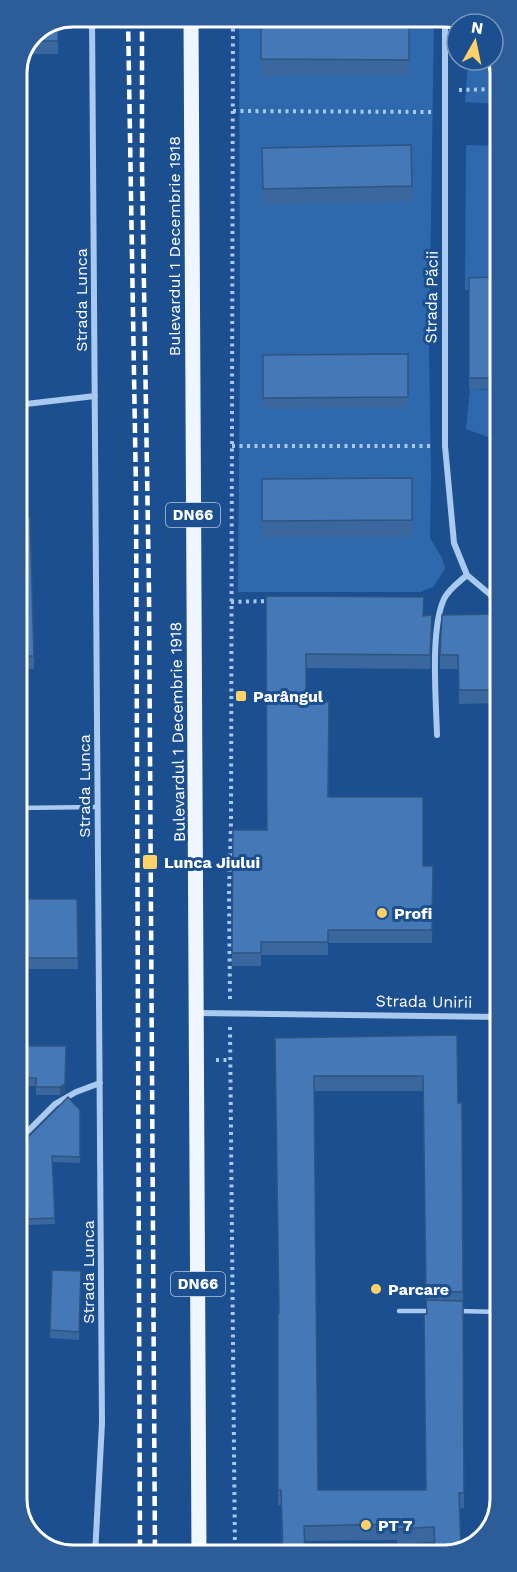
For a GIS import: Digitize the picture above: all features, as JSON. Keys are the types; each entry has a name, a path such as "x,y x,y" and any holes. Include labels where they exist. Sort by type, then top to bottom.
{"main road":[{"name":"Bulevardul 1 Decembrie 1918","path":"191,27 199,1545"}],"street":[{"name":"Strada Lunca","path":"92,27 102,1423 96,1545"},
{"name":"Strada Păcii","path":"446,72 443,367 445,446 454,543 466,575"},
{"path":"27,404 95,396"},
{"path":"436,735 436,623 447,594 466,575 490,595"},
{"name":"Strada Unirii","path":"198,1013 490,1014"},
{"path":"27,1132 55,1104 76,1092 100,1083"}],"lane":[{"path":"27,808 98,807"},
{"path":"399,1311 434,1311"},
{"path":"457,1311 490,1312"}],"path":[{"path":"233,27 229,891 235,1545"},
{"path":"446,91 490,89"},
{"path":"233,111 446,111"},
{"path":"232,446 445,446"},
{"path":"231,602 278,601"}],"shaded area":[{"path":"239,27 434,27 429,351 430,538 442,558 445,569 433,587 420,592 238,592"},
{"path":"467,72 490,72 490,103 465,102"},
{"path":"466,145 490,146 490,288 465,290"},
{"path":"470,389 490,390 490,438 466,429"}],"building":[{"path":"261,27 409,27 409,60 261,59"},
{"path":"58,30 58,41 41,41"},
{"path":"411,145 412,186 263,189 262,148"},
{"path":"490,277 490,378 469,378 469,278"},
{"path":"408,354 408,397 263,398 263,355"},
{"path":"412,478 412,520 262,521 262,479"},
{"path":"27,517 30,517 34,656 27,656"},
{"path":"266,596 424,597 423,616 432,615 430,655 306,654 306,702 329,702 328,797 423,797 423,866 433,866 432,930 328,930 328,942 261,942 261,953 232,953 233,830 267,830"},
{"path":"490,614 490,690 459,690 458,655 440,655 442,615"},
{"path":"27,899 77,899 78,958 27,958"},
{"path":"457,1035 458,1103 462,1103 463,1292 426,1291 423,1076 314,1076 318,1490 426,1490 424,1314 427,1314 426,1300 463,1301 464,1493 459,1493 461,1541 456,1543 435,1545 434,1527 397,1529 397,1524 304,1526 305,1545 283,1545 281,1490 278,1490 279,1313 275,1038"},
{"path":"27,1046 66,1046 65,1084 60,1087 36,1087 36,1078 27,1078"},
{"path":"68,1097 80,1110 80,1157 52,1156 55,1218 28,1219 27,1138"},
{"path":"52,1270 81,1271 79,1332 50,1330"}],"railway":[{"path":"128,27 136,492 140,1545"},
{"path":"142,27 149,592 155,1545"}],"place":[{"name":"Parângul","path":"241,696"},
{"name":"Lunca Jiului","path":"150,862"},
{"name":"Profi","path":"382,913"},
{"name":"Parcare","path":"376,1289"},
{"name":"PT 7","path":"366,1525"}]}
